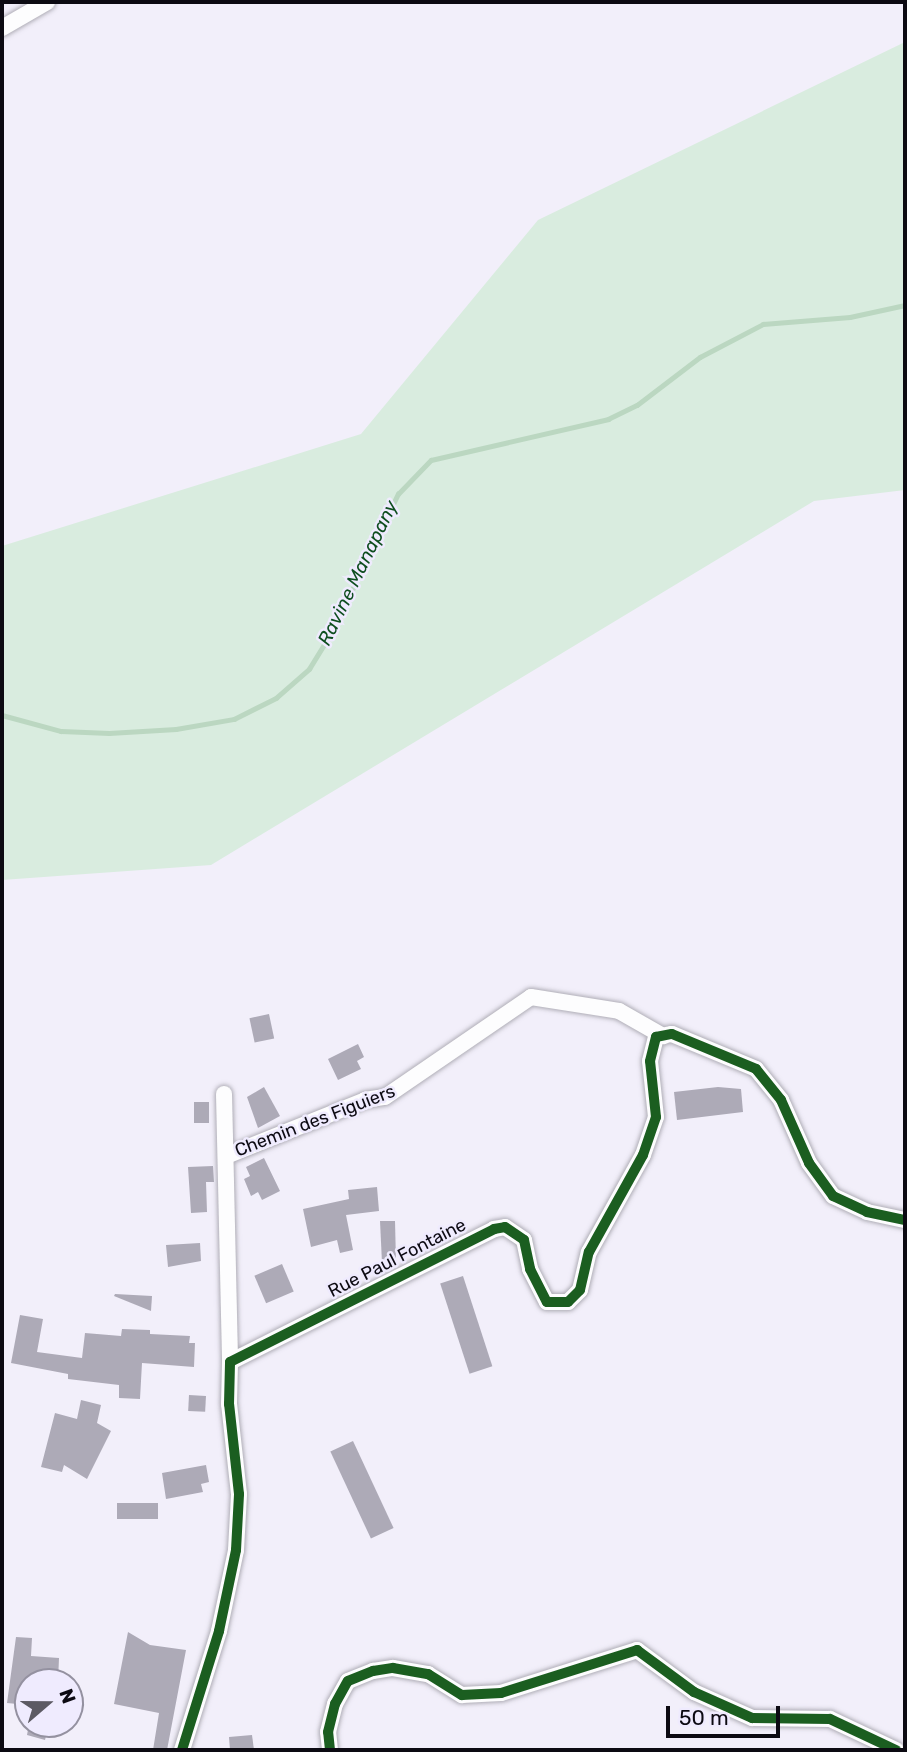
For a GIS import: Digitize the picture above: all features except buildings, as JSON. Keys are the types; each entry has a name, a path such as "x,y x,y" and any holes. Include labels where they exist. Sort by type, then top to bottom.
{"street":[{"path":"2,27 47,2"},
{"name":"Chemin des Figuiers","path":"226,1156 365,1100 385,1097 531,998 619,1012 663,1035"},
{"path":"663,1035 673,1034 756,1069 781,1100 809,1163 833,1196 867,1212 905,1220"},
{"name":"Rue Paul Fontaine","path":"230,1362 494,1229 505,1227 524,1240 530,1269 547,1302 568,1302 580,1290 599,1230 643,1155 656,1117 650,1061 656,1037 663,1035"},
{"name":"Chemin des Figuiers","path":"224,1094 230,1362"},
{"path":"182,1750 219,1631 236,1550 239,1493 229,1404 230,1362"},
{"path":"330,1750 328,1732 335,1704 348,1681 373,1671 393,1668 428,1674 462,1695 501,1693 637,1650 694,1692 752,1718 830,1719 895,1750"}],"green space":[{"path":"905,42 905,490 814,501 211,865 2,880 2,546 361,434 538,220"}],"waterway":[{"name":"Ravine Manapany","path":"2,715 61,731 109,733 176,729 234,719 276,698 309,669 333,630 398,494 431,460 608,419 637,405 700,357 763,324 850,317 905,305"}],"cycle path":[{"path":"182,1750 219,1631 236,1550 239,1494 229,1404 230,1362 494,1229 505,1227 524,1240 530,1269 547,1302 568,1302 580,1290 589,1252 643,1155 656,1117 650,1061 656,1037 672,1034 756,1069 781,1100 809,1163 833,1196 867,1212 905,1220"},
{"path":"330,1750 328,1732 335,1704 348,1681 373,1671 393,1668 428,1674 462,1695 501,1693 637,1650 694,1692 752,1718 830,1719 896,1750"}]}
